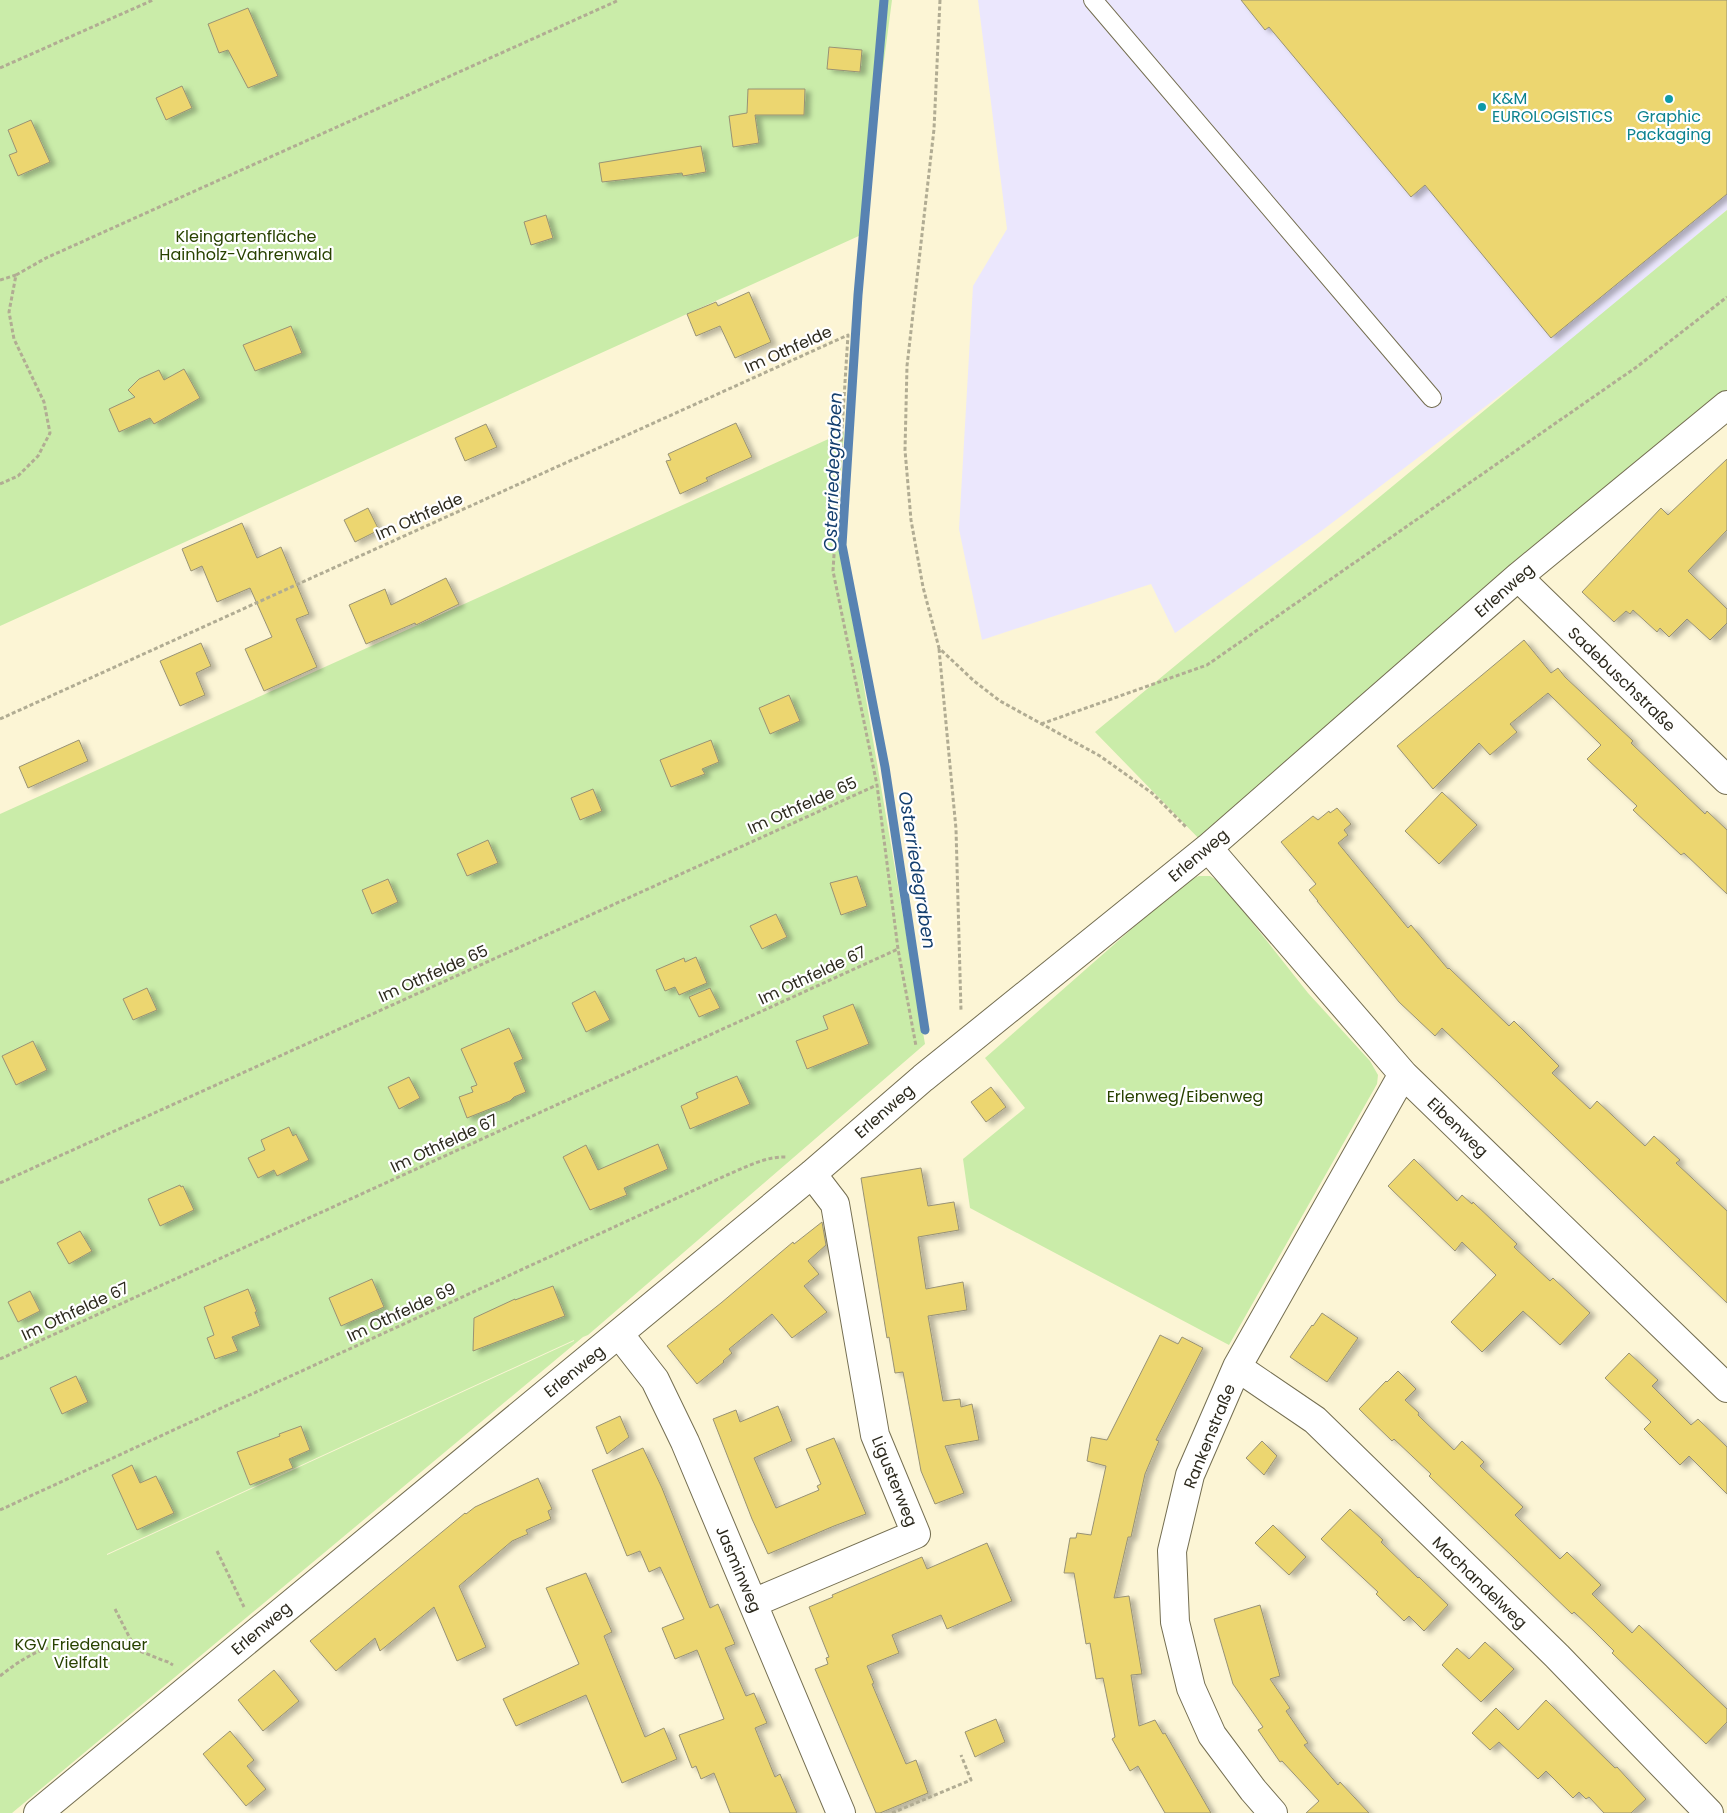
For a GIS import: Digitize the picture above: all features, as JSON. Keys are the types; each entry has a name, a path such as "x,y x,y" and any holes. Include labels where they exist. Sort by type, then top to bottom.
{"street":[{"name":"Erlenweg","path":"38,1813 812,1174 923,1078 1208,848 1518,578 1727,405"},
{"name":"Sadebuschstraße","path":"1518,578 1727,780"},
{"name":"Eibenweg","path":"1208,848 1403,1074 1727,1388"},
{"name":"Rankenstraße","path":"1274,1813 1253,1790 1212,1735 1191,1688 1175,1622 1172,1551 1190,1475 1238,1367 1403,1074"},
{"name":"Ligusterweg","path":"753,1603 916,1534 875,1435 835,1204 812,1174"},
{"name":"Jasminweg","path":"619,1334 655,1380 685,1442 841,1813"},
{"name":"Machandelweg","path":"1238,1367 1315,1420 1557,1656 1709,1813"}],"lane":[{"path":"1092,0 1432,398"}],"path":[{"path":"0,68 153,0"},
{"path":"0,280 16,275 46,258 619,0"},
{"path":"940,0 934,129 908,366 905,450 911,520 923,587 939,648 956,829 961,1019 976,1035"},
{"path":"0,484 18,476 38,456 50,433 44,402 14,339 9,312 16,275"},
{"path":"1040,724 1207,665 1638,366 1727,297"},
{"name":"Im Othfelde","path":"0,719 848,335 833,571 877,785"},
{"path":"939,648 974,681 1000,701 1100,756 1152,793 1208,848"},
{"path":"877,785 898,949 923,1078"},
{"name":"Im Othfelde 65","path":"0,1183 877,785"},
{"name":"Im Othfelde 67","path":"0,1359 898,949"},
{"name":"Im Othfelde 69","path":"0,1510 755,1163 777,1156 790,1157 812,1174"},
{"path":"217,1551 256,1632"},
{"path":"115,1609 136,1650"},
{"path":"0,1676 27,1656 54,1645 74,1643 107,1644 127,1646 168,1662 192,1686"},
{"path":"892,1813 971,1780 961,1755"}],"shaded area":[{"path":"978,0 1727,0 1727,210 1548,359 1320,532 1175,633 1151,584 982,640 959,529 973,286 1007,229"}],"green space":[{"name":"Kleingartenfläche Hainholz-Vahrenwald","path":"0,0 892,0 861,235 0,626"},
{"path":"1727,210 1727,416 1208,848 1095,732"},
{"name":"KGV Friedenauer Vielfalt","path":"844,432 837,529 925,1044 588,1335 583,1337 12,1813 0,1813 0,814","holes":["574,1340 574,1341 107,1555"]},
{"name":"Erlenweg/Eibenweg","path":"1199,876 1210,876 1221,883 1308,993 1370,1061 1378,1075 1377,1084 1229,1345 970,1208 963,1159 1025,1108 985,1058 1185,882"}],"building":[{"path":"1241,0 1727,0 1727,194 1551,338 1425,185 1411,197 1269,27 1265,30"},
{"path":"248,8 278,76 248,88 228,50 219,53 208,24"},
{"path":"829,47 862,50 860,72 827,69"},
{"path":"182,86 192,108 166,120 156,98"},
{"path":"748,89 805,89 804,115 755,115 759,143 733,147 729,116 747,113"},
{"path":"31,120 50,162 18,176 9,155 17,152 8,130"},
{"path":"701,146 706,172 683,176 682,173 602,182 599,163"},
{"path":"546,215 553,238 531,245 524,222"},
{"path":"749,292 771,342 735,358 720,326 696,336 687,314 716,302 718,306"},
{"path":"291,326 302,353 255,371 243,345"},
{"path":"184,369 200,398 154,424 150,418 119,432 109,409 135,397 128,390 139,379 159,370 164,380"},
{"path":"736,423 752,457 706,478 708,481 680,494 666,461 671,460 668,454"},
{"path":"486,424 497,447 465,461 455,438"},
{"path":"1727,459 1727,530 1688,571 1727,609 1727,623 1710,640 1687,619 1669,637 1660,628 1657,632 1633,610 1630,614 1626,611 1614,622 1582,592 1661,508 1668,515"},
{"path":"368,508 379,530 355,542 344,520"},
{"path":"242,523 257,558 281,547 309,614 296,619 317,667 264,691 245,649 272,637 250,588 217,602 202,566 191,571 182,549"},
{"path":"446,578 459,604 416,625 415,623 366,644 349,605 385,589 391,605"},
{"path":"1524,640 1551,673 1558,668 1565,677 1633,741 1631,743 1705,814 1707,811 1727,830 1727,894 1684,853 1681,855 1633,810 1637,806 1587,759 1601,745 1548,693 1510,724 1517,732 1490,755 1479,743 1433,789 1397,746"},
{"path":"201,643 211,666 196,673 205,695 180,706 160,661"},
{"path":"789,695 800,721 770,734 759,708"},
{"path":"79,740 88,761 28,788 19,767"},
{"path":"711,740 719,762 702,769 705,774 671,787 660,760"},
{"path":"593,789 602,811 580,820 571,798"},
{"path":"1442,792 1477,825 1439,864 1405,831"},
{"path":"1337,808 1351,824 1344,830 1348,835 1338,843 1408,928 1411,925 1448,969 1509,1026 1514,1021 1559,1066 1552,1073 1590,1109 1597,1101 1645,1146 1654,1136 1680,1160 1676,1163 1727,1211 1727,1303 1442,1028 1435,1036 1399,1002 1317,901 1309,890 1316,884 1281,842 1313,816 1318,820 1329,811 1330,813"},
{"path":"488,840 498,863 467,876 457,854"},
{"path":"857,876 867,906 841,915 830,883"},
{"path":"388,879 398,902 372,914 362,890"},
{"path":"776,914 787,937 762,949 750,926"},
{"path":"696,957 707,983 679,995 675,987 665,991 656,970 684,958 685,962"},
{"path":"147,988 157,1010 133,1020 123,999"},
{"path":"710,988 720,1008 699,1017 689,997"},
{"path":"595,991 610,1020 586,1032 572,1003"},
{"path":"853,1004 869,1044 807,1069 796,1041 828,1029 823,1016"},
{"path":"509,1028 523,1059 514,1063 526,1092 514,1097 510,1101 467,1118 459,1097 473,1092 471,1087 477,1085 461,1049"},
{"path":"33,1041 47,1070 16,1085 2,1056"},
{"path":"737,1076 750,1104 690,1129 681,1106 698,1098 696,1093"},
{"path":"409,1077 420,1098 399,1109 388,1087"},
{"path":"991,1087 1006,1107 986,1122 971,1102"},
{"path":"289,1127 293,1136 296,1134 309,1160 277,1176 274,1170 258,1178 248,1158 265,1150 261,1140"},
{"path":"658,1144 668,1169 624,1188 627,1195 590,1210 563,1157 586,1145 598,1170"},
{"path":"1414,1159 1457,1201 1462,1195 1472,1204 1473,1202 1517,1244 1514,1247 1550,1281 1553,1278 1590,1313 1560,1345 1523,1311 1482,1352 1451,1322 1496,1275 1462,1242 1455,1251 1388,1186"},
{"path":"921,1168 928,1206 954,1202 959,1230 918,1237 926,1289 963,1282 967,1310 928,1316 943,1401 960,1399 961,1407 972,1404 979,1440 945,1446 964,1493 935,1504 921,1471 903,1372 895,1373 889,1337 887,1338 861,1178"},
{"path":"180,1185 181,1187 183,1186 194,1210 160,1226 148,1199"},
{"path":"822,1222 826,1245 808,1261 819,1274 804,1286 827,1312 792,1338 772,1314 729,1349 732,1353 724,1362 697,1384 667,1346 793,1242 794,1244"},
{"path":"80,1231 92,1251 69,1264 57,1243"},
{"path":"372,1279 384,1307 341,1326 329,1298"},
{"path":"553,1286 565,1316 473,1351 474,1318 515,1299"},
{"path":"248,1289 260,1326 232,1337 238,1351 215,1359 207,1338 214,1335 204,1307"},
{"path":"30,1291 40,1311 18,1322 8,1302"},
{"path":"1322,1313 1358,1338 1327,1382 1290,1357"},
{"path":"1160,1335 1178,1344 1182,1337 1203,1348 1156,1440 1159,1441 1145,1474 1131,1537 1128,1537 1114,1598 1129,1596 1142,1674 1131,1675 1139,1726 1155,1720 1163,1734 1165,1733 1211,1813 1165,1813 1138,1766 1130,1771 1112,1739 1115,1737 1103,1678 1096,1679 1090,1643 1086,1644 1074,1573 1064,1573 1070,1538 1076,1538 1077,1533 1091,1535 1106,1466 1087,1461 1091,1437 1107,1440"},
{"path":"1629,1353 1658,1380 1652,1386 1691,1425 1698,1419 1727,1447 1727,1494 1689,1456 1680,1465 1644,1429 1651,1422 1605,1378"},
{"path":"1398,1371 1416,1389 1405,1400 1454,1450 1462,1441 1484,1462 1480,1466 1523,1507 1515,1515 1560,1559 1567,1552 1601,1585 1592,1594 1632,1633 1639,1625 1727,1709 1727,1722 1706,1744 1612,1653 1614,1651 1594,1631 1574,1612 1572,1614 1429,1476 1431,1474 1394,1439 1392,1441 1359,1409"},
{"path":"76,1376 88,1402 62,1414 50,1388"},
{"path":"778,1406 792,1441 754,1458 776,1508 819,1490 817,1486 821,1484 806,1449 834,1438 866,1514 768,1554 752,1519 713,1419 736,1410 740,1422"},
{"path":"620,1416 629,1437 607,1454 596,1427"},
{"path":"301,1426 310,1450 289,1459 293,1468 250,1485 237,1452"},
{"path":"1262,1441 1277,1456 1264,1475 1246,1458"},
{"path":"643,1448 662,1488 710,1608 718,1604 735,1644 725,1648 746,1696 754,1693 767,1723 755,1728 775,1777 780,1774 797,1813 730,1813 714,1773 701,1779 696,1766 692,1768 679,1735 724,1719 697,1650 675,1659 662,1628 684,1619 660,1567 649,1572 640,1551 627,1556 592,1470"},
{"path":"132,1465 140,1483 156,1476 174,1513 137,1530 112,1475"},
{"path":"538,1478 552,1509 548,1511 551,1519 526,1530 528,1534 512,1541 459,1586 486,1647 457,1661 434,1607 380,1651 375,1638 336,1671 310,1641 465,1513"},
{"path":"1350,1509 1383,1540 1381,1542 1448,1605 1424,1631 1409,1616 1404,1621 1376,1594 1378,1592 1321,1539"},
{"path":"1273,1525 1306,1557 1289,1575 1255,1543"},
{"path":"987,1543 1012,1601 947,1629 941,1615 892,1635 899,1653 867,1666 874,1683 872,1684 906,1764 916,1760 928,1793 876,1813 815,1669 828,1664 826,1658 829,1657 809,1607 833,1597 832,1595 922,1557 927,1569"},
{"path":"586,1573 612,1632 604,1636 645,1737 664,1728 677,1759 622,1783 586,1695 516,1726 503,1699 579,1664 546,1588"},
{"path":"1260,1605 1280,1676 1270,1679 1290,1708 1286,1711 1308,1743 1304,1745 1338,1785 1340,1782 1369,1813 1306,1813 1319,1801 1282,1761 1280,1762 1258,1730 1263,1727 1233,1684 1214,1619"},
{"path":"1485,1642 1514,1669 1481,1702 1442,1665 1457,1648 1469,1659"},
{"path":"274,1670 299,1701 263,1731 238,1700"},
{"path":"1546,1700 1615,1768 1617,1767 1646,1799 1631,1813 1604,1813 1589,1797 1586,1799 1579,1792 1573,1798 1546,1771 1538,1779 1499,1742 1490,1750 1472,1733 1496,1708 1518,1730"},
{"path":"996,1719 1005,1742 975,1757 965,1732"},
{"path":"230,1731 254,1760 247,1766 266,1789 246,1806 203,1754"}],"waterway":[{"name":"Osterriedegraben","path":"884,0 858,295 842,545 885,767 925,1030"}],"place":[{"name":"Graphic Packaging","path":"1669,99"},
{"name":"K&M EUROLOGISTICS","path":"1482,107"}]}
